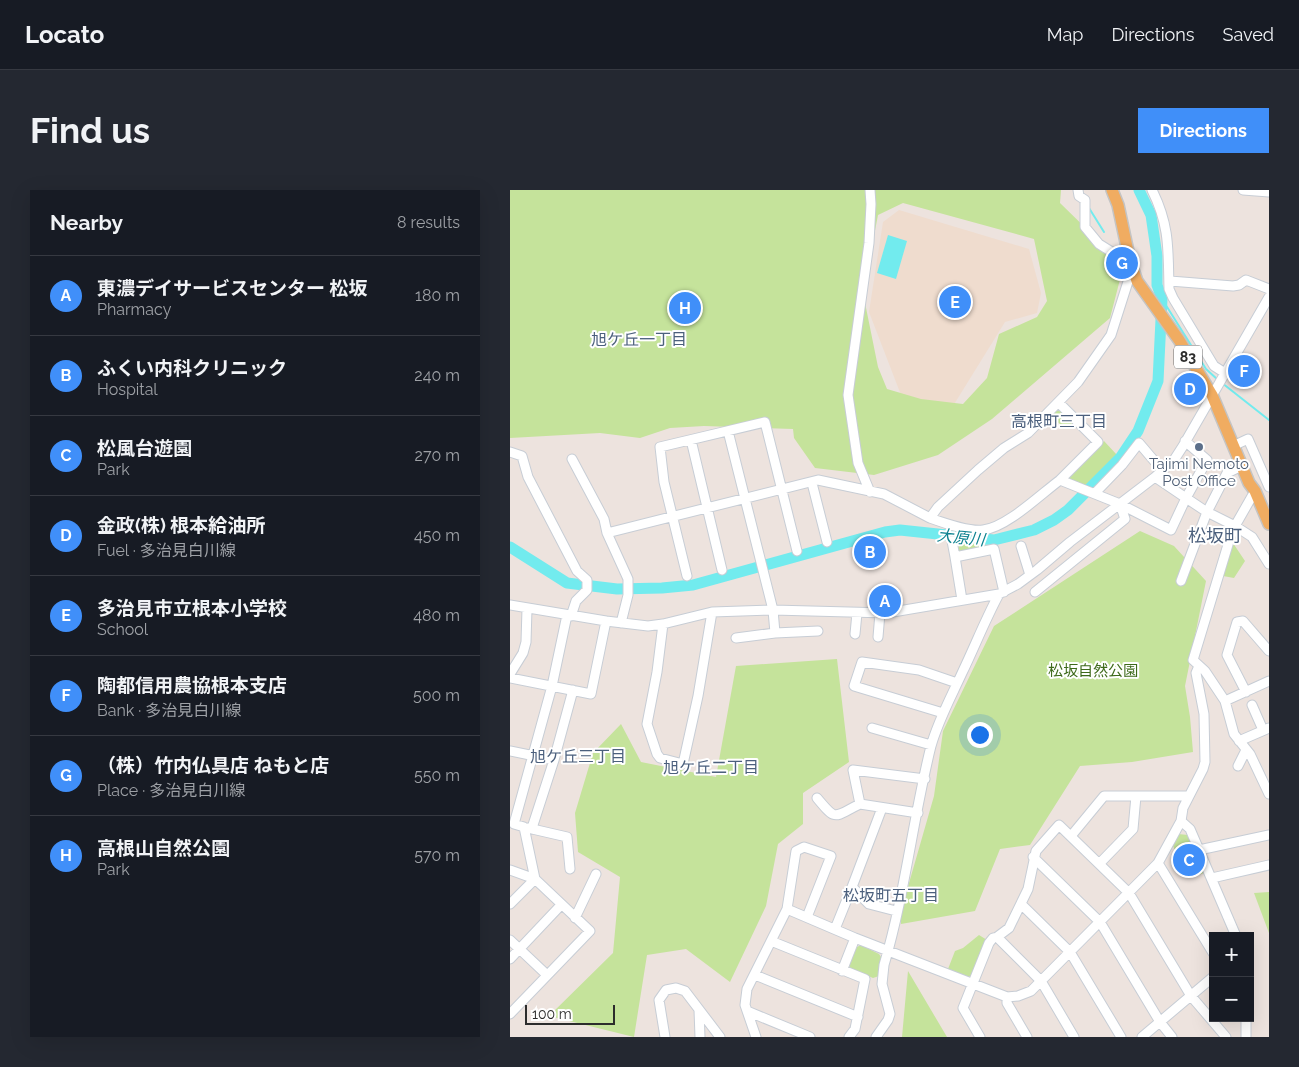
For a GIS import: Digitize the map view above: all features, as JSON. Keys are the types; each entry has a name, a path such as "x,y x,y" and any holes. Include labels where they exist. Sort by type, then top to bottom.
{"main road":[{"name":"83","path":"1112,190 1118,205 1127,249 1137,281 1214,390 1233,446 1269,524"}],"street":[{"path":"870,190 869,243 848,395 858,463 870,492"},
{"path":"1078,190 1079,196 1085,200 1085,227 1098,244 1115,254 1127,249"},
{"path":"1152,190 1166,228 1169,289 1214,366 1224,374"},
{"path":"1243,190 1269,192"},
{"path":"930,518 938,507 978,470 1004,448 1028,433 1059,403 1082,376 1111,335 1132,269"},
{"path":"1170,281 1233,286 1239,285 1246,280 1269,289"},
{"path":"510,605 648,626 712,612 773,610 858,613 901,612 1002,593 1030,575 1174,460 1269,297"},
{"path":"1258,316 1269,319"},
{"path":"607,533 818,480 884,494 930,518 946,524 982,531 1001,525 1060,480 1098,442 1059,403"},
{"path":"687,576 664,482 660,447 765,422 796,550"},
{"path":"728,431 773,610 775,633"},
{"path":"1233,446 1248,439 1269,487"},
{"path":"691,440 722,570"},
{"path":"1060,480 1120,504 1171,530 1207,460 1185,441"},
{"path":"1095,493 1122,465 1139,443 1162,470"},
{"path":"510,452 522,456 528,477 572,562 577,571 587,580 587,590 576,601 569,615 552,686 512,824 567,837 570,869"},
{"path":"572,459 604,519 607,533 628,579 628,595 621,623"},
{"path":"1181,581 1207,512 1227,473 1242,466"},
{"path":"1155,477 1207,512 1235,526 1252,538 1269,564"},
{"path":"1264,478 1252,487 1235,526 1194,662 1205,671 1225,701 1234,734 1265,773 1269,794"},
{"path":"812,483 827,542"},
{"path":"1035,592 1125,519 1120,504"},
{"path":"952,541 962,600"},
{"path":"1068,544 1079,556"},
{"path":"1021,546 1030,575"},
{"path":"876,1037 890,1014 882,984 884,965 932,745 943,714 985,620 1002,593 994,550 955,558"},
{"path":"510,674 523,653 526,642 527,609"},
{"path":"662,624 657,672 647,724 660,758 683,764 698,696 712,612"},
{"path":"855,634 858,613"},
{"path":"878,637 880,613"},
{"path":"510,678 591,694 606,621"},
{"path":"1246,692 1227,655 1237,622 1242,621 1269,651"},
{"path":"736,638 775,633 818,631"},
{"path":"943,714 854,686 862,662 918,670 958,684"},
{"path":"787,909 855,938 1007,997 1018,996 1031,991 1158,863 1181,821 1183,808 1205,762 1204,714 1196,673 1199,666"},
{"path":"1225,701 1269,681"},
{"path":"534,879 528,828 554,760 573,690"},
{"path":"1239,741 1266,729 1252,705"},
{"path":"872,728 932,745"},
{"path":"1238,766 1246,750"},
{"path":"510,751 554,760"},
{"path":"860,804 853,770 924,779"},
{"path":"1071,836 1104,796 1188,796"},
{"path":"1099,864 1132,829 1136,796"},
{"path":"817,798 831,815 836,816 860,804 918,812"},
{"path":"835,929 882,808"},
{"path":"1181,821 1190,829 1234,932"},
{"path":"980,1037 963,1008 972,983 992,938 997,937 1009,928 1021,904 1028,889 1036,851 1059,825 1130,893 1191,996 1226,1037"},
{"path":"1200,850 1269,835"},
{"path":"756,1037 745,1005 747,989 787,909 796,851 804,847 831,856 808,917"},
{"path":"1034,857 1100,922 1160,1022 1172,1037"},
{"path":"1158,863 1209,946"},
{"path":"1212,878 1269,865"},
{"path":"510,870 534,879 590,931 510,1014"},
{"path":"575,918 596,874"},
{"path":"510,904 534,879"},
{"path":"852,886 869,904 896,911"},
{"path":"1021,904 1070,952 1121,1037"},
{"path":"510,959 560,905"},
{"path":"997,937 1041,982 1074,1037"},
{"path":"842,971 855,938"},
{"path":"510,940 547,975"},
{"path":"771,941 865,979 855,1029 849,1037"},
{"path":"755,975 858,1017"},
{"path":"1142,1037 1209,980"},
{"path":"665,1037 659,1004 660,996 666,990 676,988 685,992 720,1037"},
{"path":"1007,997 1007,1003 1027,1037"},
{"path":"699,1010 700,1037"},
{"path":"747,1011 810,1037"},
{"path":"1246,1022 1246,1037"}],"shaded area":[{"path":"899,210 1029,249 1041,293 1037,313 1005,322 953,406 901,395 869,312 883,222"}],"green space":[{"path":"510,190 1061,190 1060,203 1103,245 1102,252 1124,264 1110,318 992,419 938,455 874,475 815,468 794,438 793,429 704,426 670,428 640,438 600,433 510,438","holes":["903,203 1034,239 1047,301 1037,317 999,334 987,378 963,404 921,399 887,389 878,367 863,293 878,215"]},
{"path":"1060,406 1075,422 1065,427 1049,417"},
{"path":"1104,441 1117,455 1087,488 1065,479"},
{"name":"松坂自然公園","path":"1140,531 1174,546 1206,581 1185,686 1193,752 1132,762 1080,766 1030,845 1000,849 975,911 901,924 901,911 934,796 943,731 994,626"},
{"path":"954,541 989,545 991,546 959,556"},
{"path":"1233,543 1245,561 1234,578 1223,576"},
{"path":"837,659 849,762 803,793 803,824 778,844 766,906 730,982 686,949 647,955 634,1037 549,1016 613,953 620,877 578,852 575,813 593,753 621,724 641,762 716,777 736,666"},
{"path":"1178,834 1188,835 1204,873 1189,878 1173,846"},
{"path":"1269,892 1269,933 1254,893"},
{"path":"979,935 987,940 972,976 967,977 948,969 955,951 963,948"},
{"path":"861,945 879,954 881,957 879,976 873,978 850,968 849,965 857,947"},
{"path":"908,971 947,1037 902,1037"}],"water":[{"path":"888,235 907,241 896,279 877,273"}],"waterway":[{"name":"大原川","path":"510,547 567,583 617,589 662,588 693,585 885,532 900,530 994,540 1034,530 1054,520 1068,510 1120,458 1138,431 1158,381 1162,299 1157,285 1157,256 1151,215 1139,190"},
{"path":"1089,208 1104,232"},
{"path":"1162,299 1206,369 1218,380"},
{"path":"1222,383 1269,420"}],"place":[{"name":"（株）竹内仏具店 ねもと店","path":"1122,263"},
{"name":"多治見市立根本小学校","path":"955,302"},
{"name":"高根山自然公園","path":"685,308"},
{"name":"陶都信用農協根本支店","path":"1244,371"},
{"name":"金政(株) 根本給油所","path":"1190,389"},
{"name":"Tajimi Nemoto Post Office","path":"1199,447"},
{"name":"ふくい内科クリニック","path":"870,552"},
{"name":"東濃デイサービスセンター 松坂","path":"885,601"},
{"name":"松風台遊園","path":"1189,860"}],"district":[{"name":"旭ケ丘一丁目","path":"639,339"},
{"name":"高根町三丁目","path":"1059,421"},
{"name":"松坂町","path":"1215,536"},
{"name":"旭ケ丘三丁目","path":"578,756"},
{"name":"旭ケ丘二丁目","path":"711,767"},
{"name":"松坂町五丁目","path":"891,895"}]}
